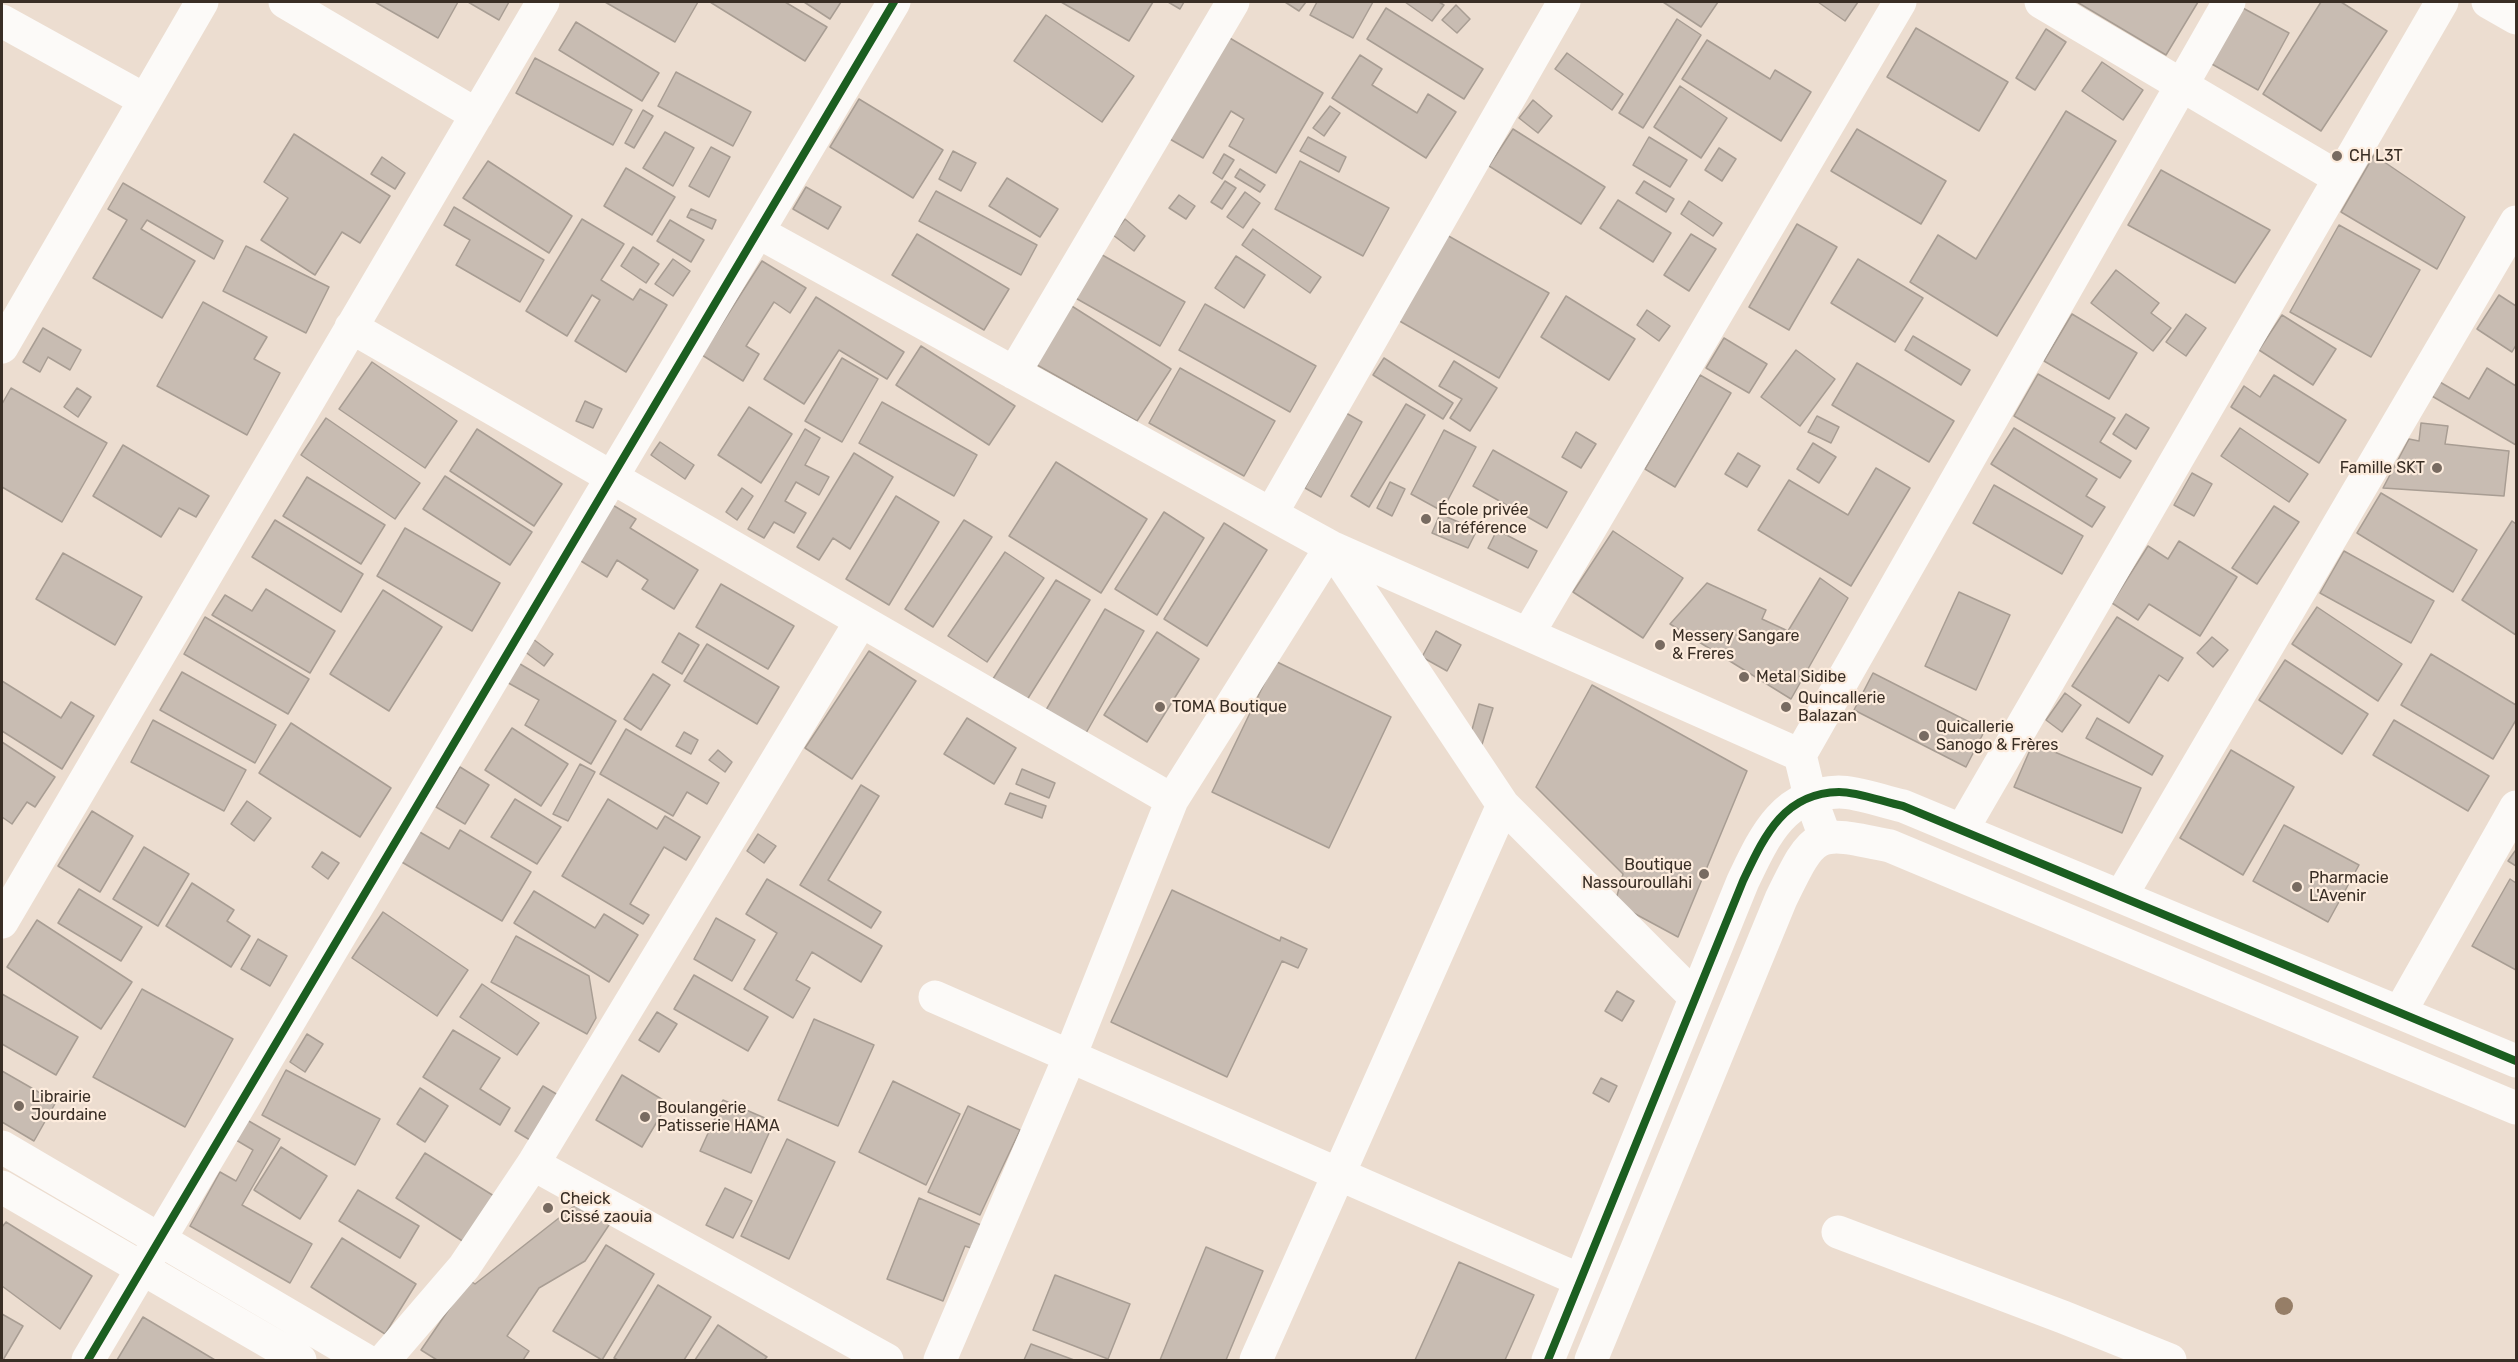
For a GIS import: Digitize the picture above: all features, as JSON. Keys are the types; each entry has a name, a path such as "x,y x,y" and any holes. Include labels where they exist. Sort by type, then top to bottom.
{"street":[{"path":"2,347 202,2"},
{"path":"285,2 477,115"},
{"path":"2,922 543,2"},
{"path":"88,1360 894,2"},
{"path":"1014,373 1233,2"},
{"path":"1271,514 1564,2"},
{"path":"1528,634 1900,2"},
{"path":"2041,2 2339,178"},
{"path":"1825,837 1810,796 1800,754 2229,2"},
{"path":"1962,830 2442,2"},
{"path":"2488,2 2517,18"},
{"path":"2,21 145,99"},
{"path":"2121,896 2517,222"},
{"path":"758,232 1331,547 1800,754"},
{"path":"351,327 611,480 1172,800"},
{"path":"940,1360 1070,1056 1172,800 1331,547"},
{"path":"1331,547 1503,806 1695,997"},
{"path":"384,1360 465,1267 533,1164 861,621"},
{"path":"1548,1360 1743,881 1767,831 1784,813 1810,796 1840,792 1903,806 2517,1061"},
{"path":"1256,1360 1503,806"},
{"path":"2400,1012 2517,807"},
{"path":"1591,1360 1781,899 1802,856 1825,837 1839,835 1890,846 2517,1108"},
{"path":"935,997 1580,1280"},
{"path":"2,1147 365,1360"},
{"path":"533,1164 887,1360"},
{"path":"2,1187 299,1360"},
{"path":"1838,1232 2170,1360"}],"building":[{"path":"375,2 458,2 438,38"},
{"path":"468,2 509,2 499,20"},
{"path":"605,2 698,2 675,42"},
{"path":"710,2 785,2 827,27 805,61"},
{"path":"804,2 841,2 830,19"},
{"path":"1061,2 1153,2 1129,41"},
{"path":"1168,2 1184,2 1180,9"},
{"path":"1285,2 1306,2 1299,11"},
{"path":"1317,2 1373,2 1353,38 1310,15"},
{"path":"1405,2 1439,2 1444,5 1432,21"},
{"path":"1663,2 1718,2 1701,27"},
{"path":"1818,2 1858,2 1845,21"},
{"path":"2077,2 2198,2 2166,55"},
{"path":"2321,2 2341,2 2387,31 2321,131 2263,94"},
{"path":"1456,5 1470,19 1457,33 1442,20"},
{"path":"2241,7 2289,33 2258,90 2210,63"},
{"path":"1386,8 1483,69 1464,99 1367,39"},
{"path":"1046,15 1134,76 1102,122 1014,61"},
{"path":"1677,19 1701,35 1643,128 1619,113"},
{"path":"576,22 659,73 642,101 559,50"},
{"path":"1916,28 2008,82 1979,131 1887,77"},
{"path":"2046,29 2066,42 2035,90 2016,78"},
{"path":"1228,37 1323,93 1276,173 1229,146 1244,119 1231,111 1203,158 1168,138"},
{"path":"1707,40 1770,79 1775,70 1811,92 1781,141 1682,79"},
{"path":"1567,53 1623,94 1612,110 1555,69"},
{"path":"1360,55 1382,69 1372,85 1417,113 1428,94 1456,112 1426,158 1332,98"},
{"path":"535,58 632,110 613,145 516,93"},
{"path":"2102,62 2143,90 2123,120 2082,91"},
{"path":"676,72 751,112 733,146 658,106"},
{"path":"1680,86 1727,118 1701,158 1654,127"},
{"path":"859,99 943,150 913,198 830,147"},
{"path":"1533,100 1552,116 1538,133 1519,118"},
{"path":"1330,106 1340,113 1324,136 1313,128"},
{"path":"643,110 653,116 634,148 625,143"},
{"path":"2066,111 2116,141 1997,336 1910,282 1938,235 1976,259"},
{"path":"1513,129 1605,187 1581,224 1489,166"},
{"path":"1857,129 1946,181 1921,224 1831,171"},
{"path":"665,132 694,148 673,186 643,168"},
{"path":"294,134 390,196 360,243 342,232 315,275 261,240 288,198 264,182"},
{"path":"1308,137 1346,157 1339,172 1300,151"},
{"path":"1649,137 1687,160 1670,187 1633,165"},
{"path":"711,147 730,157 709,197 689,186"},
{"path":"1719,148 1736,159 1722,181 1705,170"},
{"path":"953,151 976,163 961,191 939,179"},
{"path":"1224,154 1234,160 1222,179 1213,173"},
{"path":"2374,155 2465,217 2437,269 2341,212"},
{"path":"382,157 405,173 395,189 371,174"},
{"path":"488,161 572,216 549,253 463,198"},
{"path":"1300,161 1389,208 1363,256 1275,209"},
{"path":"626,168 675,197 652,235 604,206"},
{"path":"1240,169 1265,185 1260,192 1235,177"},
{"path":"2161,170 2270,230 2235,283 2128,225"},
{"path":"1007,178 1058,209 1040,237 989,206"},
{"path":"1225,181 1236,188 1222,209 1211,202"},
{"path":"1644,181 1674,199 1666,212 1636,193"},
{"path":"123,183 223,241 214,259 147,220 141,229 195,261 162,318 93,278 127,220 108,209"},
{"path":"806,187 841,207 828,229 793,209"},
{"path":"936,191 1037,245 1021,275 919,221"},
{"path":"1245,192 1260,203 1243,228 1227,217"},
{"path":"1179,195 1195,206 1186,219 1169,208"},
{"path":"1618,200 1671,233 1653,262 1600,228"},
{"path":"1689,201 1722,223 1713,236 1681,214"},
{"path":"454,207 544,260 520,302 456,265 470,240 444,225"},
{"path":"691,209 716,220 712,229 687,217"},
{"path":"582,219 624,244 601,280 633,300 640,289 667,305 626,372 575,341 600,300 592,295 567,336 526,311"},
{"path":"1125,219 1145,236 1134,251 1113,235"},
{"path":"670,220 704,240 691,262 657,241"},
{"path":"1797,224 1837,247 1789,330 1749,307"},
{"path":"2339,225 2420,270 2371,357 2290,312"},
{"path":"1253,229 1321,277 1310,293 1242,245"},
{"path":"917,234 1009,289 984,330 892,275"},
{"path":"1445,234 1549,293 1499,378 1396,319"},
{"path":"1691,234 1716,249 1689,291 1664,275"},
{"path":"246,246 329,287 306,333 223,291"},
{"path":"633,247 659,264 646,283 621,266"},
{"path":"1097,252 1185,302 1160,346 1072,296"},
{"path":"1236,256 1265,275 1244,308 1215,288"},
{"path":"673,259 690,271 673,296 655,284"},
{"path":"1858,259 1923,298 1895,342 1831,303"},
{"path":"762,261 806,288 790,313 774,302 746,346 759,354 743,381 702,355"},
{"path":"2116,270 2159,303 2151,313 2171,328 2153,351 2091,303"},
{"path":"2499,295 2516,306 2516,345 2512,352 2477,329"},
{"path":"1566,296 1635,339 1609,380 1541,337"},
{"path":"816,297 904,352 887,379 839,350 804,404 764,379"},
{"path":"203,302 267,337 254,359 280,373 247,435 157,386"},
{"path":"1067,303 1171,369 1137,421 1030,361"},
{"path":"1205,304 1316,366 1290,412 1179,350"},
{"path":"1647,310 1670,326 1659,341 1637,325"},
{"path":"2072,314 2137,353 2109,399 2044,361"},
{"path":"2186,314 2206,328 2186,356 2166,342"},
{"path":"2282,315 2336,349 2313,385 2259,350"},
{"path":"43,328 81,350 70,370 48,357 40,372 23,362"},
{"path":"1913,336 1970,370 1961,385 1905,350"},
{"path":"1724,338 1767,364 1749,393 1706,368"},
{"path":"921,346 1015,406 989,445 896,385"},
{"path":"1796,350 1835,379 1800,426 1761,397"},
{"path":"842,358 878,379 842,442 805,421"},
{"path":"1384,358 1453,403 1443,419 1373,375"},
{"path":"1454,361 1497,388 1470,431 1450,418 1462,399 1439,386"},
{"path":"372,362 457,421 425,468 339,409"},
{"path":"1857,363 1954,421 1929,462 1832,405"},
{"path":"1180,368 1275,421 1244,476 1149,423"},
{"path":"2487,368 2516,386 2516,445 2425,392 2433,378 2469,399"},
{"path":"2038,374 2115,418 2100,442 2131,461 2120,478 2014,416"},
{"path":"1700,375 1731,393 1675,487 1645,469"},
{"path":"2274,375 2346,420 2319,463 2231,407 2244,386 2260,397"},
{"path":"11,388 107,443 62,522 2,487 2,404"},
{"path":"77,388 91,397 78,417 64,407"},
{"path":"585,401 602,409 593,428 576,421"},
{"path":"882,402 977,455 954,496 859,443"},
{"path":"1406,404 1425,415 1369,507 1351,496"},
{"path":"749,407 792,434 761,483 718,455"},
{"path":"1346,413 1362,422 1321,497 1305,488"},
{"path":"2126,414 2149,428 2136,449 2113,434"},
{"path":"1817,416 1839,427 1831,443 1808,432"},
{"path":"326,418 420,483 395,519 301,455"},
{"path":"2421,423 2448,426 2445,444 2509,451 2504,496 2383,488 2409,439 2419,441"},
{"path":"2014,428 2097,479 2086,496 2105,507 2092,527 1991,464"},
{"path":"2240,428 2308,474 2289,502 2221,456"},
{"path":"477,429 562,484 534,526 450,471"},
{"path":"805,429 820,438 805,465 829,477 819,495 796,482 785,501 806,513 794,533 774,522 764,538 748,529"},
{"path":"1444,430 1476,447 1442,511 1411,494"},
{"path":"1576,432 1596,444 1581,468 1562,457"},
{"path":"660,442 694,465 685,479 651,455"},
{"path":"1813,443 1836,457 1819,483 1797,469"},
{"path":"123,445 209,496 196,517 179,508 161,537 93,496"},
{"path":"1493,450 1567,492 1547,528 1473,486"},
{"path":"854,453 893,477 850,549 833,538 819,560 797,547"},
{"path":"1738,453 1760,466 1747,487 1725,474"},
{"path":"1056,462 1147,519 1101,593 1009,536"},
{"path":"1876,468 1910,488 1851,586 1758,530 1789,480 1848,515"},
{"path":"2192,473 2212,484 2194,516 2174,505"},
{"path":"445,476 532,532 510,565 423,509"},
{"path":"307,477 385,525 361,564 283,516"},
{"path":"1390,482 1405,489 1392,516 1377,508"},
{"path":"1994,485 2083,536 2062,574 1973,523"},
{"path":"742,488 753,496 737,520 726,512"},
{"path":"2381,493 2477,550 2453,592 2357,533"},
{"path":"896,496 939,522 889,605 846,579"},
{"path":"611,504 636,519 630,528 698,570 674,609 642,589 648,580 617,560 607,577 576,558"},
{"path":"2274,506 2299,522 2257,584 2232,568"},
{"path":"1164,512 1204,538 1157,615 1115,589"},
{"path":"1440,514 1477,530 1468,548 1432,533"},
{"path":"275,520 363,574 341,612 252,557"},
{"path":"964,520 992,537 933,627 905,609"},
{"path":"2512,521 2516,524 2516,635 2462,600"},
{"path":"1224,523 1267,550 1207,646 1164,619"},
{"path":"405,528 500,583 472,631 377,576"},
{"path":"1497,530 1537,551 1528,568 1488,548"},
{"path":"1613,531 1683,578 1643,638 1573,592"},
{"path":"2179,541 2237,577 2200,636 2149,604 2138,620 2112,603 2148,546 2168,559"},
{"path":"2344,551 2434,601 2411,643 2320,593"},
{"path":"1005,552 1044,578 987,662 948,636"},
{"path":"63,553 142,597 115,645 36,599"},
{"path":"1820,578 1848,598 1791,699 1670,624 1707,583 1766,610 1762,619 1788,631"},
{"path":"1056,580 1090,600 1025,703 991,682"},
{"path":"721,584 794,626 768,669 696,627"},
{"path":"266,589 335,631 310,673 212,615 225,595 252,611"},
{"path":"383,590 442,627 389,711 330,674"},
{"path":"1959,592 2010,615 1976,690 1925,666"},
{"path":"2317,607 2402,664 2378,701 2292,644"},
{"path":"1105,609 1144,631 1086,733 1046,710"},
{"path":"205,617 309,679 288,714 184,654"},
{"path":"2117,617 2183,658 2168,681 2159,675 2129,723 2072,686"},
{"path":"1436,631 1461,645 1447,671 1422,657"},
{"path":"1157,632 1199,659 1147,742 1104,715"},
{"path":"679,633 699,645 682,674 662,662"},
{"path":"2212,637 2228,650 2213,667 2197,653"},
{"path":"533,639 553,654 544,666 524,651"},
{"path":"707,644 779,687 757,724 684,681"},
{"path":"869,651 916,681 852,779 805,748"},
{"path":"2431,654 2516,705 2516,720 2493,759 2401,705"},
{"path":"2285,660 2368,714 2342,754 2259,700"},
{"path":"515,661 616,721 591,764 525,725 539,700 503,680"},
{"path":"1275,661 1391,717 1329,848 1212,792"},
{"path":"182,672 276,725 255,763 160,710"},
{"path":"1873,673 1985,730 1966,767 1854,710"},
{"path":"653,674 670,685 641,730 624,719"},
{"path":"2,681 61,718 71,702 94,716 62,769 2,731"},
{"path":"1592,685 1747,771 1678,937 1615,903 1623,874 1536,787"},
{"path":"2065,693 2081,705 2062,732 2046,720"},
{"path":"1479,704 1493,708 1480,751 1467,748"},
{"path":"967,718 1016,748 994,784 944,754"},
{"path":"2097,718 2163,756 2152,775 2086,738"},
{"path":"153,720 246,770 224,811 131,762"},
{"path":"2394,720 2489,776 2468,811 2373,755"},
{"path":"291,723 391,788 360,837 259,773"},
{"path":"512,728 568,764 541,806 485,770"},
{"path":"626,729 719,783 707,804 687,792 673,816 600,774"},
{"path":"684,732 698,740 691,754 676,746"},
{"path":"2,742 55,777 35,807 27,802 12,824 2,817"},
{"path":"2033,743 2141,788 2122,833 2014,787"},
{"path":"718,750 732,762 725,772 709,760"},
{"path":"2231,750 2294,787 2243,875 2180,838"},
{"path":"580,764 595,772 568,821 553,814"},
{"path":"460,767 489,785 465,824 436,807"},
{"path":"1022,769 1055,783 1049,798 1016,784"},
{"path":"861,785 879,796 828,880 881,912 871,928 800,885"},
{"path":"1010,793 1046,806 1042,818 1005,804"},
{"path":"515,799 561,827 537,864 491,837"},
{"path":"608,799 657,829 665,816 700,837 686,860 664,847 630,904 649,915 643,924 562,876"},
{"path":"247,801 271,818 254,841 231,824"},
{"path":"92,811 133,836 100,892 58,866"},
{"path":"2284,825 2359,865 2328,922 2253,881"},
{"path":"460,830 531,872 502,921 400,861 418,831 449,849"},
{"path":"758,834 776,846 764,863 747,851"},
{"path":"144,847 189,874 158,926 113,899"},
{"path":"322,852 339,863 328,879 312,867"},
{"path":"2516,852 2516,866 2508,861"},
{"path":"767,879 882,946 861,982 812,952 796,980 810,988 793,1018 744,989 777,933 746,914"},
{"path":"2510,879 2516,883 2516,970 2472,946"},
{"path":"192,883 234,910 227,921 250,936 231,967 166,926"},
{"path":"79,889 142,927 121,961 58,923"},
{"path":"1172,890 1280,941 1281,937 1307,949 1298,968 1282,961 1227,1077 1111,1022"},
{"path":"534,891 595,928 604,914 638,935 609,982 514,923"},
{"path":"383,912 468,970 437,1016 352,958"},
{"path":"716,918 755,940 732,981 694,959"},
{"path":"37,920 132,982 101,1029 7,967"},
{"path":"516,936 589,976 596,1018 587,1034 491,982"},
{"path":"258,939 287,956 270,986 241,969"},
{"path":"694,975 768,1017 748,1051 674,1009"},
{"path":"482,984 539,1023 517,1055 460,1017"},
{"path":"142,989 233,1039 185,1127 93,1077"},
{"path":"1617,991 1634,1001 1622,1021 1605,1011"},
{"path":"2,994 78,1037 56,1075 2,1044"},
{"path":"657,1012 677,1024 659,1052 639,1040"},
{"path":"814,1019 874,1045 838,1126 778,1100"},
{"path":"453,1030 500,1058 480,1089 510,1108 500,1125 423,1077"},
{"path":"307,1034 323,1044 305,1072 290,1062"},
{"path":"286,1070 380,1119 355,1165 262,1115"},
{"path":"2,1071 56,1102 34,1141 2,1122"},
{"path":"622,1075 668,1103 642,1147 596,1120"},
{"path":"1601,1078 1617,1086 1609,1102 1593,1093"},
{"path":"893,1081 960,1114 926,1185 859,1152"},
{"path":"543,1086 563,1098 535,1143 515,1131"},
{"path":"420,1088 448,1106 425,1142 397,1124"},
{"path":"723,1100 774,1122 751,1173 700,1151"},
{"path":"968,1106 1020,1130 980,1215 928,1192"},
{"path":"247,1120 280,1139 242,1205 312,1244 290,1283 190,1226 220,1172 236,1181 253,1150 236,1140"},
{"path":"787,1139 835,1162 789,1259 741,1236"},
{"path":"281,1147 327,1176 300,1219 254,1190"},
{"path":"425,1153 494,1196 464,1242 396,1198"},
{"path":"725,1188 752,1201 733,1238 706,1225"},
{"path":"358,1190 419,1226 400,1258 339,1221"},
{"path":"919,1198 981,1225 971,1248 965,1246 943,1301 887,1279"},
{"path":"578,1203 609,1225 585,1261 539,1288 507,1336 529,1351 523,1360 437,1360 421,1350 469,1280 475,1284"},
{"path":"6,1222 92,1276 60,1329 2,1286 2,1227"},
{"path":"342,1238 416,1284 385,1334 311,1287"},
{"path":"606,1245 654,1274 602,1360 553,1331"},
{"path":"1206,1247 1263,1271 1226,1360 1160,1360"},
{"path":"1459,1262 1534,1295 1505,1360 1415,1360"},
{"path":"1055,1275 1130,1304 1108,1359 1033,1330"},
{"path":"658,1285 711,1317 684,1360 618,1360 614,1358"},
{"path":"2,1314 23,1326 3,1360 2,1360"},
{"path":"143,1317 215,1360 117,1360"},
{"path":"718,1325 767,1357 764,1360 695,1360"},
{"path":"1031,1344 1074,1360 1024,1360"}],"cycle path":[{"path":"88,1360 894,2"},
{"path":"1548,1360 1743,881 1759,849 1778,820 1803,800 1820,794 1847,792 1903,806 2516,1061"}],"place":[{"name":"CH L3T","path":"2337,156"},
{"name":"Famille SKT","path":"2437,468"},
{"name":"École privée la référence","path":"1426,519"},
{"name":"Messery Sangare & Freres","path":"1660,645"},
{"name":"Metal Sidibe","path":"1744,677"},
{"name":"TOMA Boutique","path":"1160,707"},
{"name":"Quincallerie Balazan","path":"1786,707"},
{"name":"Quicallerie Sanogo & Frères","path":"1924,736"},
{"name":"Boutique Nassouroullahi","path":"1704,874"},
{"name":"Pharmacie L'Avenir","path":"2297,887"},
{"name":"Librairie Jourdaine","path":"19,1106"},
{"name":"Boulangerie Patisserie HAMA","path":"645,1117"},
{"name":"Cheick Cissé zaouia","path":"548,1208"}]}
